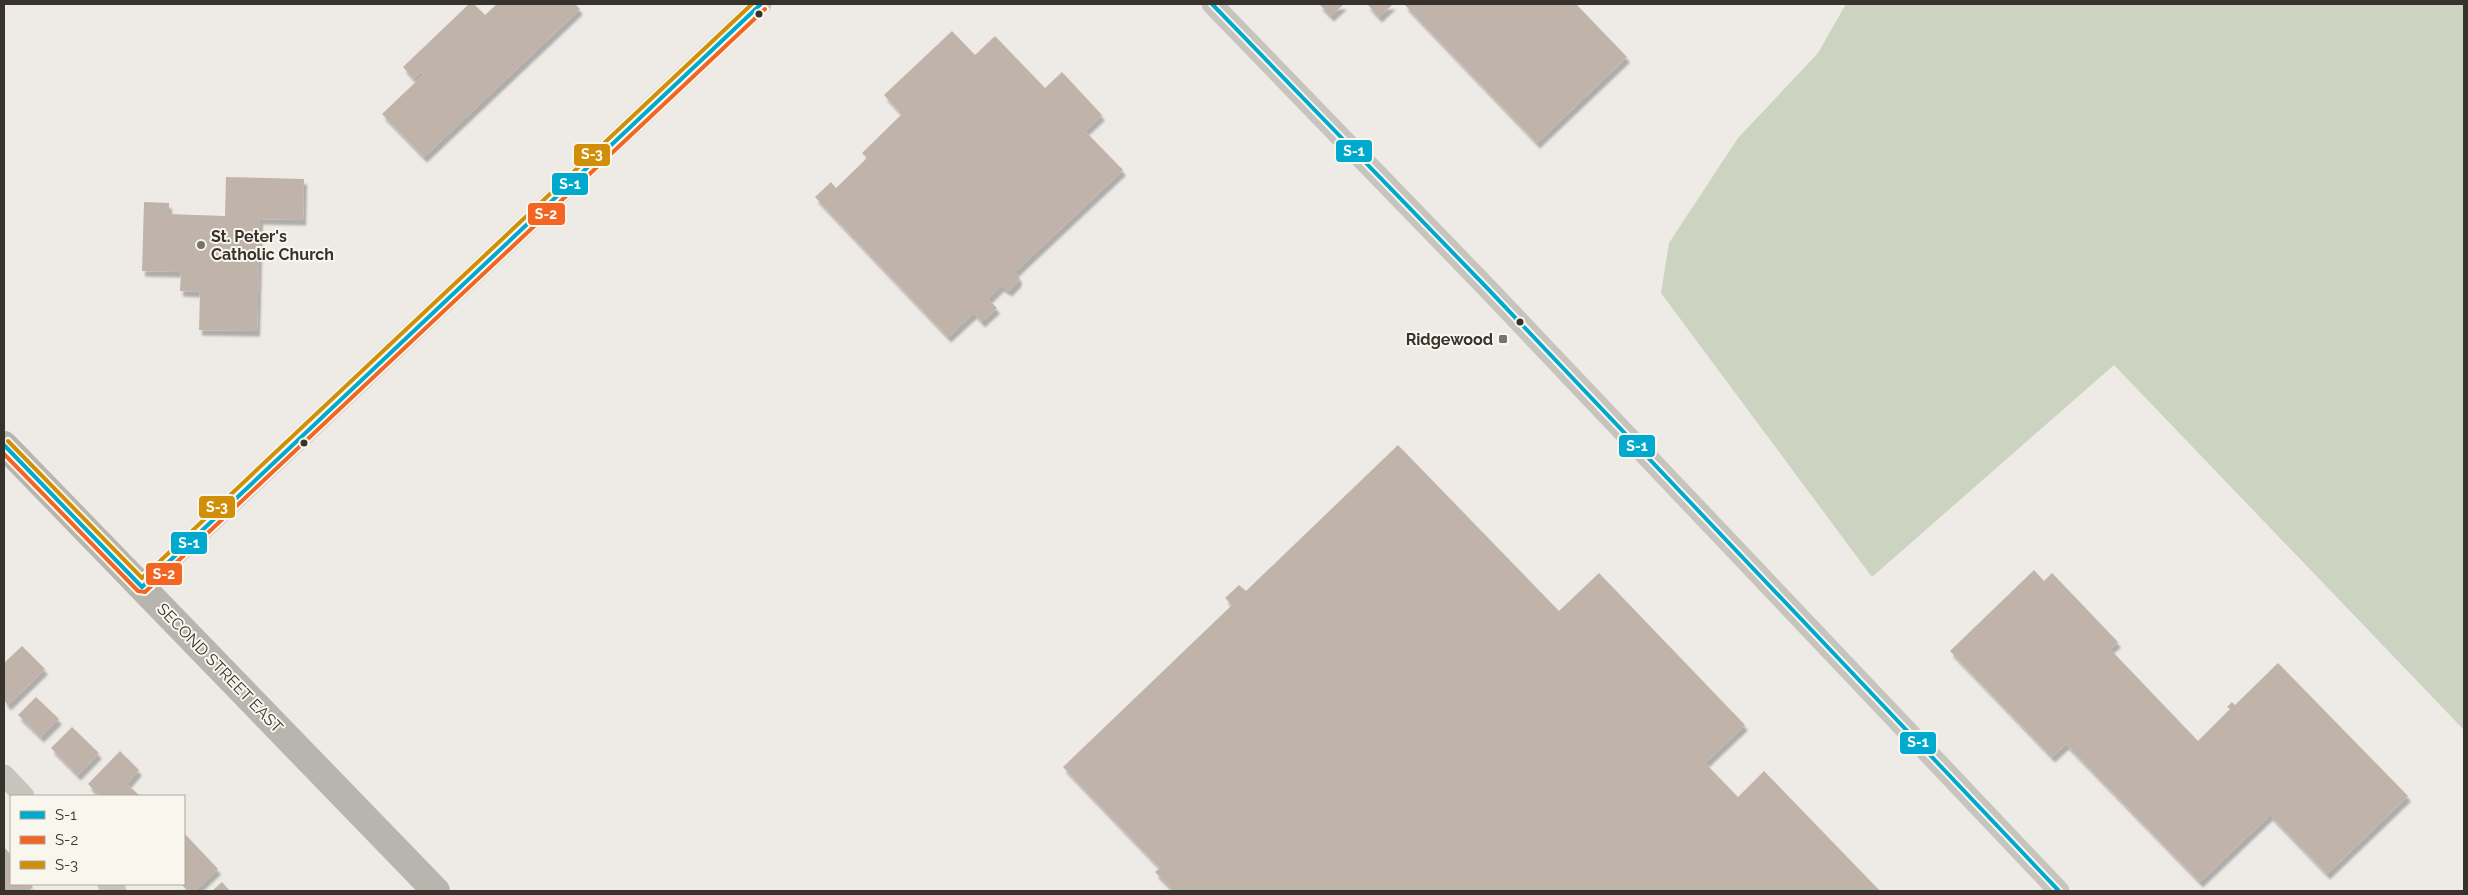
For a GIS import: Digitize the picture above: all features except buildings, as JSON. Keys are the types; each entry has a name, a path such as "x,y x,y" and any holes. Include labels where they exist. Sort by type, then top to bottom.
{"main road":[{"name":"SECOND STREET EAST","path":"4,445 436,891"}],"street":[{"path":"142,587 761,4"},
{"path":"1212,4 1489,290 2059,891"},
{"path":"4,775 23,795"}],"green space":[{"path":"1846,4 2464,4 2464,730 2114,365 1872,577 1661,293 1669,243 1738,138 1818,53"}],"transit line":[{"name":"S-3","path":"8,441 142,578 752,4"},
{"name":"S-1","path":"4,445 142,587 761,4"},
{"name":"S-1","path":"1212,4 1489,290 2059,891"},
{"name":"S-2","path":"4,454 138,591 145,592 765,9"}],"place":[{"name":"St. Peter's Catholic Church","path":"201,245"},
{"name":"Ridgewood","path":"1503,339"}]}
